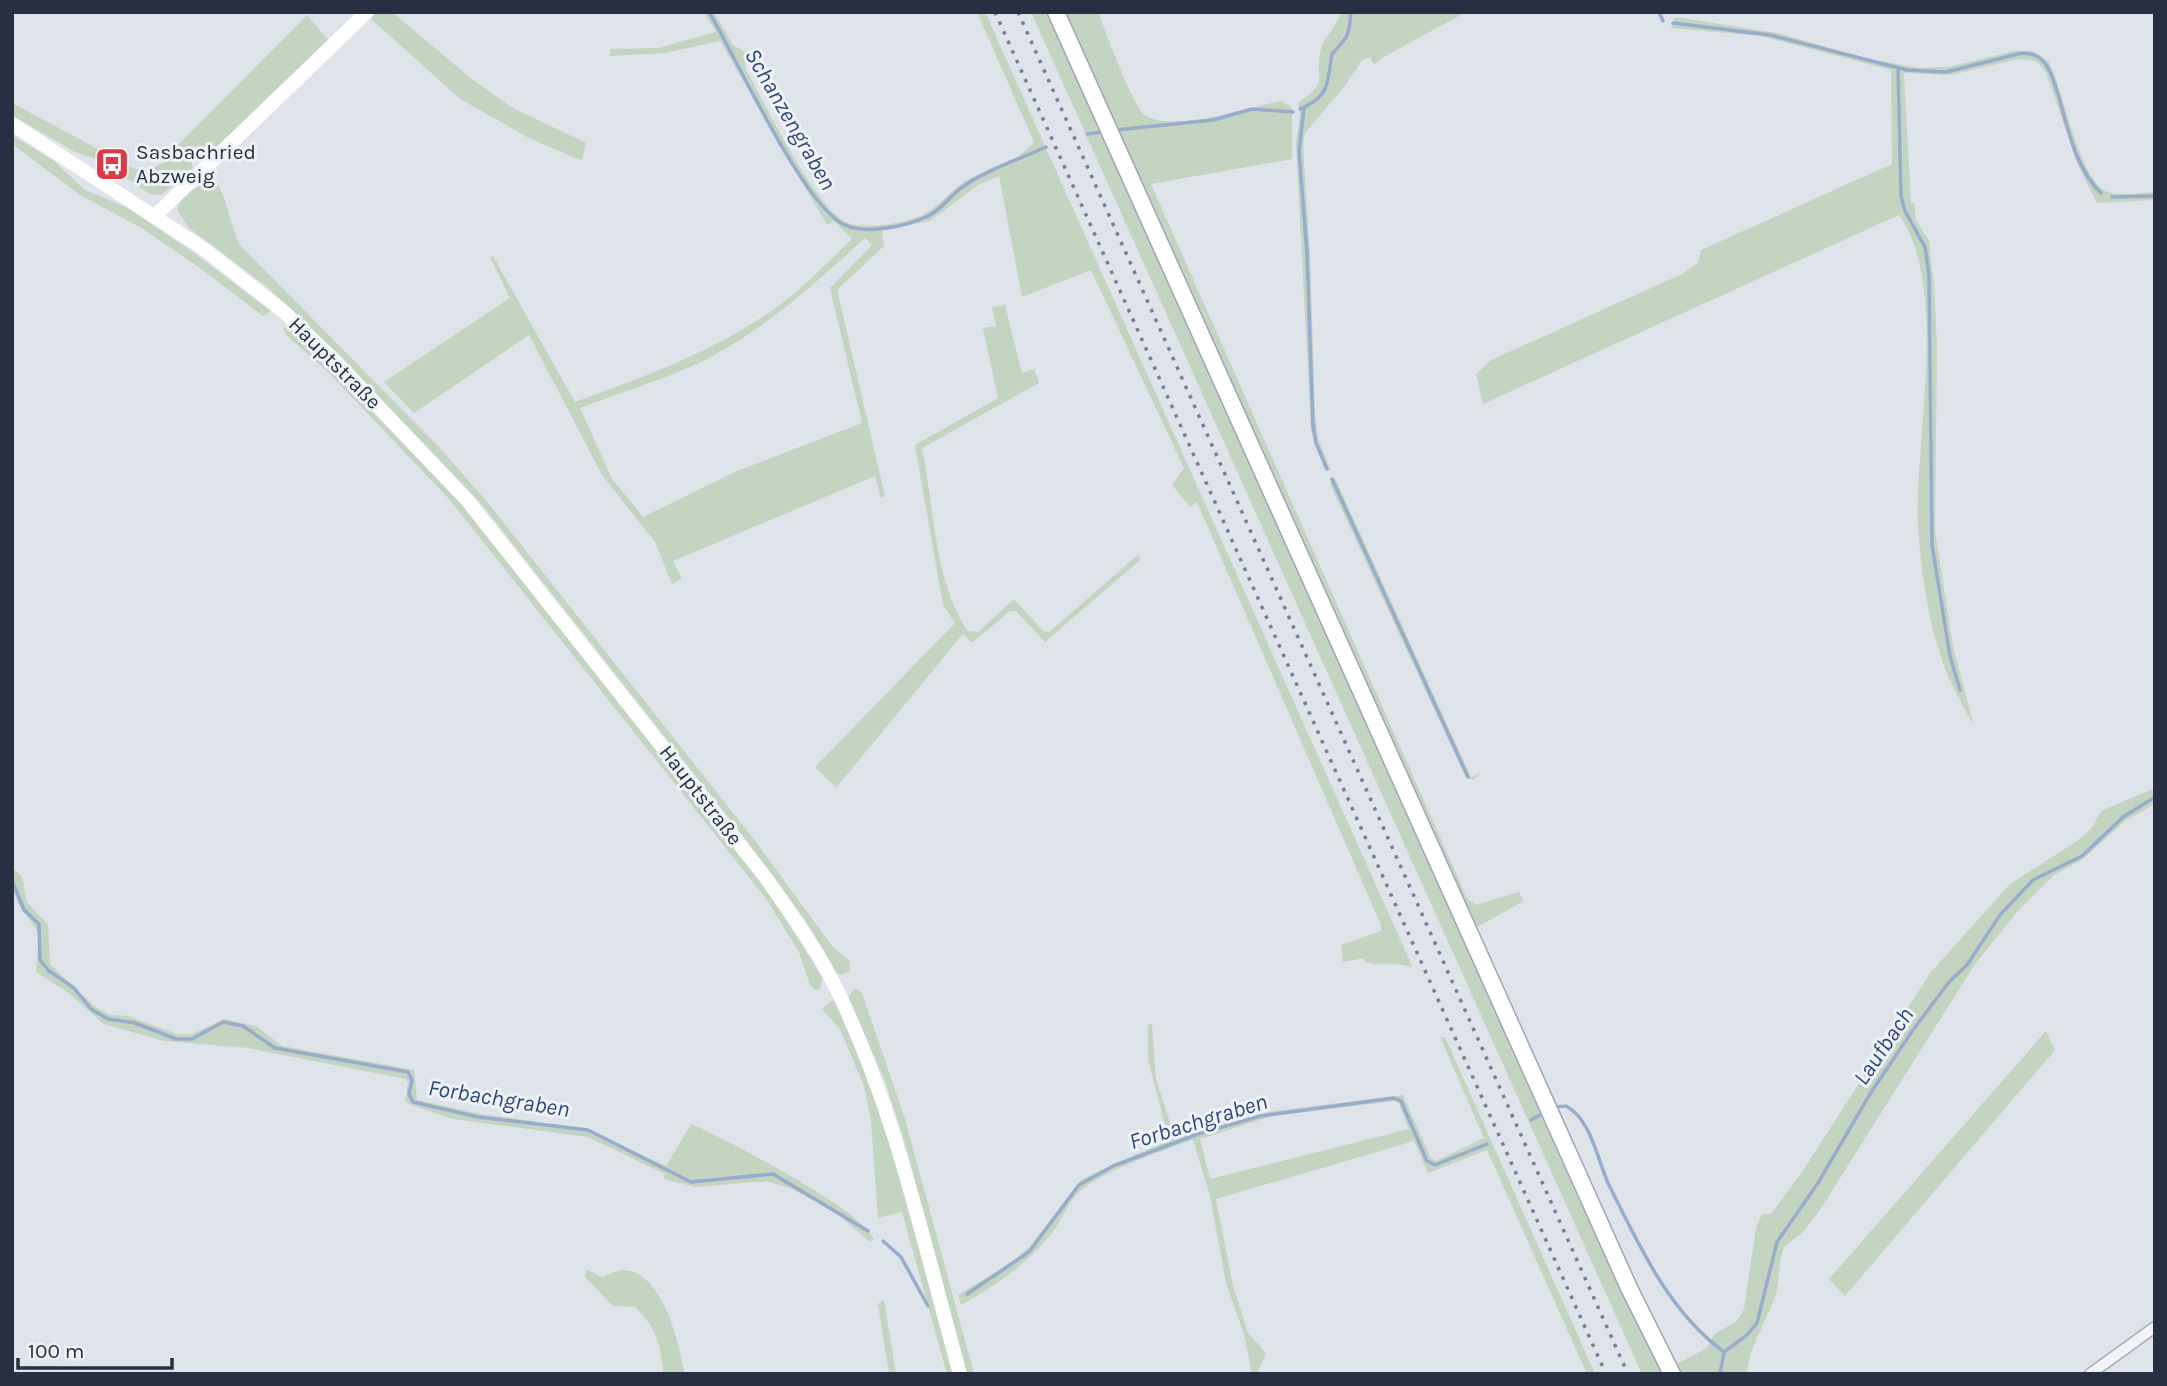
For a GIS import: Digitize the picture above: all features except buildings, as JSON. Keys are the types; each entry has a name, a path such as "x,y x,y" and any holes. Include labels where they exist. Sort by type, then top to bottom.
{"main road":[{"path":"1056,12 1623,1276 1672,1374"}],"street":[{"path":"155,216 367,12"},
{"name":"Hauptstraße","path":"12,124 204,249 283,311 336,362 467,500 758,867 807,937 836,988 889,1115 960,1374"},
{"path":"2090,1374 2155,1327"}],"green space":[{"path":"374,12 392,12 473,80 513,108 586,143 582,161 529,138 459,98 369,17"},
{"path":"704,12 714,12 733,45 745,52 745,68 821,199 848,223 880,225 920,216 964,182 1019,155 1034,142 977,12 985,12 1413,968 1365,962 1364,958 1343,962 1341,945 1381,931 1381,925 1197,502 1190,507 1172,485 1184,468 1091,270 1022,297 999,176 978,185 930,221 882,230 884,246 837,290 885,496 881,498 875,476 673,561 682,579 672,584 655,542 602,475 529,335 414,413 384,382 510,298 490,257 493,256 575,402 705,350 753,323 797,291 852,239 834,221 827,225 720,41 665,53 609,56 611,49 658,48 716,32","holes":["865,238 872,245 830,288 862,423 737,471 643,517 612,479 580,408 676,373 715,355 782,310"]},
{"path":"1031,12 1049,12 1664,1374 1642,1374"},
{"path":"1063,12 1098,12 1127,84 1145,115 1174,122 1192,121 1282,101 1292,107 1292,159 1151,184 1467,898 1476,905 1519,892 1524,901 1477,927 1469,909 1466,910"},
{"path":"1341,12 1466,12 1374,65 1370,57 1362,60 1344,87 1305,133 1303,147 1310,253 1315,414 1318,438 1331,470 1324,469 1311,430 1296,143 1300,114 1298,103 1318,85 1320,52"},
{"path":"307,15 330,42 220,147 176,147"},
{"path":"1675,17 1777,33 1865,58 1919,68 1948,67 2014,51 2033,51 2048,61 2053,71 2081,155 2097,184 2105,191 2117,194 2155,192 2155,200 2097,203 2077,163 2046,72 2036,61 2018,59 1951,75 1904,73 1911,203 1914,203 1916,220 1929,241 1934,284 1937,346 1935,531 1953,646 1974,726 1943,663 1923,576 1918,528 1918,493 1926,322 1923,281 1914,245 1899,215 1483,404 1476,374 1491,360 1682,274 1698,263 1701,250 1892,164 1891,70 1761,36 1671,28"},
{"path":"12,103 135,169 151,169 184,152 190,156 193,168 161,195 150,194 99,160 75,152 12,115"},
{"path":"12,135 54,161 85,190 128,208 271,311 263,316 140,227 80,195 12,144"},
{"path":"216,184 220,188 241,246 440,448 488,503 756,842 832,946 850,961 850,971 841,975 836,973 804,919 747,841 479,501 340,356 266,286 189,228 178,211 181,199 192,189"},
{"path":"1005,305 1022,373 1034,369 1039,383 922,448 942,567 957,612 968,631 978,632 1014,599 1043,631 1049,632 1139,554 1140,560 1045,642 1016,611 1010,611 972,643 963,634 836,788 815,767 955,623 943,605 915,445 998,398 983,328 996,326 992,307"},
{"path":"289,326 470,513 764,885 822,977 821,988 815,990 810,985 799,952 767,900 450,500 326,370 286,335 283,328"},
{"path":"1334,476 1471,777 1481,773 1473,780 1465,776 1330,484"},
{"path":"2155,788 2155,804 2125,821 2083,859 2054,875 2017,912 1975,964 1818,1213 1802,1233 1785,1246 1777,1290 1751,1352 1747,1374 1679,1374 1675,1365 1707,1348 1714,1334 1736,1322 1744,1309 1756,1228 1762,1214 1771,1214 1802,1172 1931,972 2010,884 2077,841 2091,829 2101,811"},
{"path":"12,867 22,877 27,902 48,925 50,964 94,1006 110,1015 128,1016 177,1034 192,1034 224,1019 256,1026 282,1046 414,1070 417,1100 481,1114 587,1129 666,1166 691,1124 761,1159 822,1195 866,1228 874,1240 869,1241 834,1211 790,1188 769,1182 696,1187 663,1179 665,1174 588,1137 453,1119 409,1104 405,1101 408,1083 406,1079 248,1048 164,1041 104,1024 66,991 36,972 39,934 18,903 12,887"},
{"path":"855,988 862,993 905,1119 974,1374 966,1374 904,1140 885,1081 848,997"},
{"path":"832,1000 837,1004 868,1073 882,1115 953,1374 947,1374 902,1212 878,1218 871,1121 864,1086 840,1029 822,1009"},
{"path":"1152,1024 1156,1080 1175,1138 1274,1111 1403,1095 1431,1158 1436,1161 1484,1138 1440,1037 1445,1037 1595,1374 1587,1374 1487,1150 1428,1173 1414,1141 1216,1199 1233,1286 1248,1333 1266,1353 1257,1374 1252,1374 1244,1334 1226,1283 1210,1196 1193,1140 1131,1163 1085,1187 1076,1195 1056,1227 1036,1251 1001,1280 961,1305 958,1295 1012,1262 1030,1246 1082,1179 1169,1140 1148,1060 1148,1025","holes":["1395,1101 1399,1104 1409,1129 1210,1179 1200,1139 1272,1116"]},
{"path":"2046,1031 2055,1050 1845,1296 1829,1279"},
{"path":"586,1269 602,1277 623,1270 637,1274 649,1282 667,1311 685,1374 664,1374 659,1345 649,1323 635,1307 613,1306 585,1277"},
{"path":"884,1300 896,1374 889,1374 878,1304"}],"waterway":[{"name":"Schanzengraben","path":"709,12 791,161 828,212 845,225 875,229 920,220 980,176 1046,147"},
{"name":"Schanzengraben","path":"1300,109 1317,99 1326,87 1332,54 1347,36 1351,12"},
{"name":"Schanzengraben","path":"1659,12 1663,21"},
{"name":"Schanzengraben","path":"1673,23 1770,35 1907,70 1946,72 2022,53 2035,55 2050,72 2079,160 2101,193"},
{"path":"1898,68 1901,196 1905,211 1925,247 1929,275 1932,545 1950,656 1960,690"},
{"path":"1304,108 1299,151 1307,253 1313,426 1316,443 1327,469"},
{"name":"Schanzengraben","path":"1116,130 1213,120 1252,109 1293,112"},
{"name":"Schanzengraben","path":"1087,134 1102,132"},
{"name":"Schanzengraben","path":"2112,197 2155,196"},
{"path":"1332,479 1468,777"},
{"name":"Laufbach","path":"1720,1374 1724,1352 1747,1335 1757,1323 1777,1242 1818,1183 1870,1094 1949,982 1967,965 2000,915 2033,880 2082,856 2123,817 2155,797"},
{"name":"Forbachgraben","path":"12,880 24,910 39,924 40,960 49,971 74,988 91,1009 108,1019 135,1023 176,1039 192,1039 223,1022 243,1026 275,1048 408,1072 412,1080 409,1094 413,1102 478,1117 588,1130 691,1182 773,1174 868,1231"},
{"name":"Forbachgraben","path":"967,1294 1029,1252 1079,1185 1113,1166 1198,1134 1260,1116 1394,1098 1401,1101 1427,1161 1435,1165 1487,1144"},
{"name":"Forbachgraben","path":"1555,1107 1566,1106 1582,1121 1593,1141 1609,1185 1657,1276 1687,1317 1704,1336 1724,1352"},
{"name":"Forbachgraben","path":"1531,1120 1545,1112"},
{"name":"Forbachgraben","path":"883,1241 901,1257 928,1306"}],"railway":[{"path":"995,12 1606,1374"},
{"path":"1018,12 1628,1374"}],"place":[{"name":"Sasbachried Abzweig","path":"112,164"}]}
